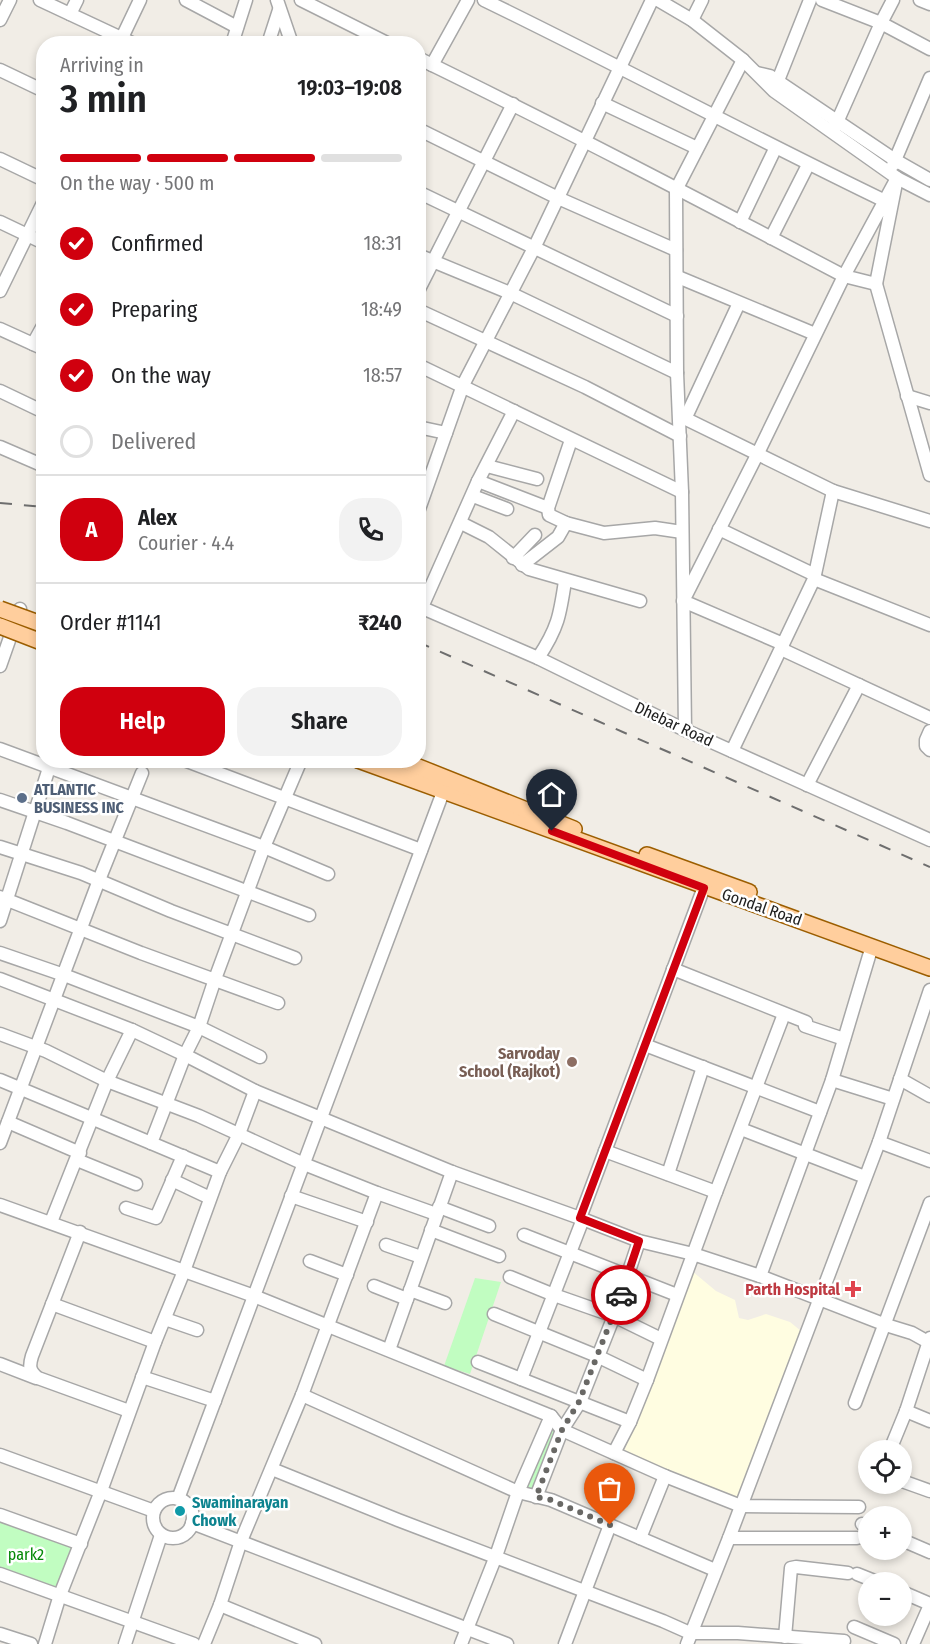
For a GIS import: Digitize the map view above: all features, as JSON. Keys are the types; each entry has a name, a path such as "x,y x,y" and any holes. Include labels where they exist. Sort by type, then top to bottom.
{"main road":[{"path":"0,609 36,622"},
{"path":"4,632 36,641"},
{"name":"Gondal Road","path":"387,768 446,784 577,830 930,959"},
{"name":"Gondal Road","path":"416,768 446,784 704,888 930,968"}],"street":[{"path":"0,21 10,0"},
{"path":"40,0 113,36"},
{"path":"70,14 77,0"},
{"path":"127,36 140,0"},
{"path":"186,0 237,27"},
{"path":"234,36 246,0"},
{"path":"301,0 373,36"},
{"path":"432,64 468,0"},
{"path":"483,0 714,114 775,149 885,201"},
{"path":"426,476 446,433 462,385 535,246 652,0"},
{"path":"658,0 692,20 757,73 770,76 776,86 930,195"},
{"path":"692,20 702,0"},
{"path":"776,86 810,0"},
{"path":"822,0 881,22 930,49"},
{"path":"835,127 893,0"},
{"path":"920,0 930,4"},
{"path":"270,36 278,5"},
{"path":"278,5 289,36"},
{"path":"685,730 680,436 682,417 677,374 676,190 743,60"},
{"path":"426,61 585,140 676,190 844,276 876,284"},
{"path":"0,70 36,88"},
{"path":"683,601 844,276 885,201 894,170 930,78"},
{"path":"603,103 697,148"},
{"path":"426,276 513,104"},
{"path":"426,133 558,198 676,250"},
{"path":"740,222 775,149"},
{"path":"0,159 36,176"},
{"path":"771,238 808,165"},
{"path":"894,170 930,180"},
{"path":"894,170 876,284 930,475"},
{"path":"426,196 677,316"},
{"path":"0,291 36,217"},
{"path":"0,222 36,239"},
{"path":"426,259 510,293 677,374"},
{"path":"678,277 815,334"},
{"path":"682,417 739,303"},
{"path":"426,314 585,387 680,436"},
{"path":"0,328 36,346"},
{"path":"426,369 682,492"},
{"path":"0,391 36,408"},
{"path":"907,396 930,403"},
{"path":"426,594 478,481 514,411"},
{"path":"682,417 833,491 930,521"},
{"path":"426,429 446,433"},
{"path":"571,440 548,508 549,514 566,523 603,533 655,528 682,532"},
{"path":"0,447 36,463"},
{"path":"487,466 537,479"},
{"path":"478,481 548,508"},
{"path":"732,751 815,577 833,491"},
{"path":"472,496 507,509"},
{"path":"460,523 495,541 518,562 565,580 604,589 640,601"},
{"path":"518,562 558,537 566,523"},
{"path":"719,529 815,577 930,625"},
{"path":"518,562 535,535"},
{"path":"538,658 555,631 561,610 565,580"},
{"path":"683,601 930,718"},
{"path":"0,602 36,615"},
{"path":"0,666 4,632 20,609"},
{"name":"Dhebar Road","path":"426,609 538,658 685,730 930,840"},
{"path":"4,632 36,647"},
{"path":"807,785 859,685"},
{"path":"930,731 926,740 926,746 930,750"},
{"path":"0,749 36,763"},
{"path":"0,921 3,898 36,812 49,768 264,847 328,874"},
{"path":"205,768 421,850"},
{"path":"151,1143 185,1054 199,1027 264,847 298,768"},
{"path":"0,1143 99,880 142,773"},
{"path":"178,1499 446,784"},
{"path":"0,800 309,915"},
{"path":"0,847 99,880 232,935 295,958"},
{"path":"521,1379 540,1334 605,1151 704,888"},
{"path":"3,898 278,1003"},
{"path":"760,1275 832,1080 872,946"},
{"path":"0,953 199,1027 260,1057"},
{"path":"673,969 806,1022 805,1026 844,1039"},
{"path":"0,979 132,1030 185,1054 255,1091 452,1172 639,1241 693,1254 760,1275 930,1341 894,1440"},
{"path":"688,1639 729,1538 879,1142 930,990"},
{"path":"614,1453 630,1422 647,1380 784,1014"},
{"path":"51,1222 107,1081 132,1030"},
{"path":"0,1034 46,1051 107,1081 199,1116 304,1164 377,1194 489,1226"},
{"path":"645,1045 820,1112"},
{"path":"668,1174 703,1067"},
{"path":"900,1079 930,1096"},
{"path":"0,1080 220,1172"},
{"path":"832,1080 893,1099"},
{"path":"45,1644 60,1595 101,1491 155,1342 220,1172 239,1134 255,1091"},
{"path":"8,1122 136,1184"},
{"path":"741,1129 864,1177"},
{"path":"879,1142 930,1161"},
{"path":"605,1151 716,1192"},
{"path":"126,1208 156,1218 183,1156"},
{"path":"389,1350 452,1172"},
{"path":"172,1180 210,1198"},
{"path":"204,1644 220,1605 241,1541 302,1395 377,1194"},
{"path":"291,1196 367,1222"},
{"path":"855,1403 930,1203"},
{"path":"0,1205 80,1232 328,1325 551,1416 562,1430 665,1476 741,1506 858,1507"},
{"path":"431,1230 499,1256"},
{"path":"38,1378 31,1373 30,1365 80,1232"},
{"path":"524,1235 677,1295"},
{"path":"536,1497 562,1430 579,1402 614,1316 639,1241"},
{"path":"386,1245 422,1257"},
{"path":"310,1261 346,1275"},
{"path":"510,1277 614,1316 661,1340"},
{"path":"374,1286 445,1303"},
{"path":"52,1304 155,1342"},
{"path":"494,1314 597,1356 647,1380"},
{"path":"165,1319 197,1330"},
{"path":"478,1362 630,1422"},
{"path":"0,1364 129,1411"},
{"path":"142,1377 215,1401"},
{"path":"302,1395 518,1492 551,1500 715,1570"},
{"path":"906,1411 930,1421"},
{"path":"461,1644 496,1556 518,1492 551,1416"},
{"path":"0,1456 154,1511"},
{"path":"272,1469 585,1591 688,1639 784,1637 844,1641"},
{"path":"640,1538 665,1476"},
{"path":"912,1485 930,1491"},
{"path":"166,1499 178,1499 189,1506 193,1514 192,1523 189,1530 176,1538 161,1534 154,1524 154,1511 159,1503 166,1499"},
{"path":"0,1515 81,1544"},
{"path":"192,1523 507,1644"},
{"path":"565,1644 610,1525"},
{"path":"125,1644 161,1534"},
{"path":"729,1538 857,1538"},
{"path":"912,1544 930,1552"},
{"path":"784,1637 791,1568 858,1576"},
{"path":"0,1574 194,1644"},
{"path":"912,1597 930,1605 913,1644"},
{"path":"220,1605 315,1644"},
{"path":"854,1627 894,1644"},
{"path":"0,1634 31,1644"}],"shaded area":[{"path":"692,1271 716,1291 735,1300 739,1318 748,1320 766,1314 790,1322 801,1331 737,1500 623,1455"}],"green space":[{"path":"475,1278 501,1282 470,1374 444,1366"},
{"path":"549,1421 562,1430 536,1497 520,1487"},
{"name":"park2","path":"0,1519 77,1546 59,1589 0,1570"}],"railway":[{"path":"0,503 36,506"},
{"path":"426,646 930,867"}],"way so far":[{"path":"610,1525 551,1500 536,1497 562,1430 579,1402 621,1295"}],"place":[{"name":"ATLANTIC BUSINESS INC","path":"22,798"},
{"name":"Sarvoday School (Rajkot)","path":"572,1062"},
{"name":"Parth Hospital","path":"853,1289"},
{"name":"Swaminarayan Chowk","path":"180,1511"}],"route":[{"path":"552,831 704,888 580,1218 639,1241 621,1295"}]}
